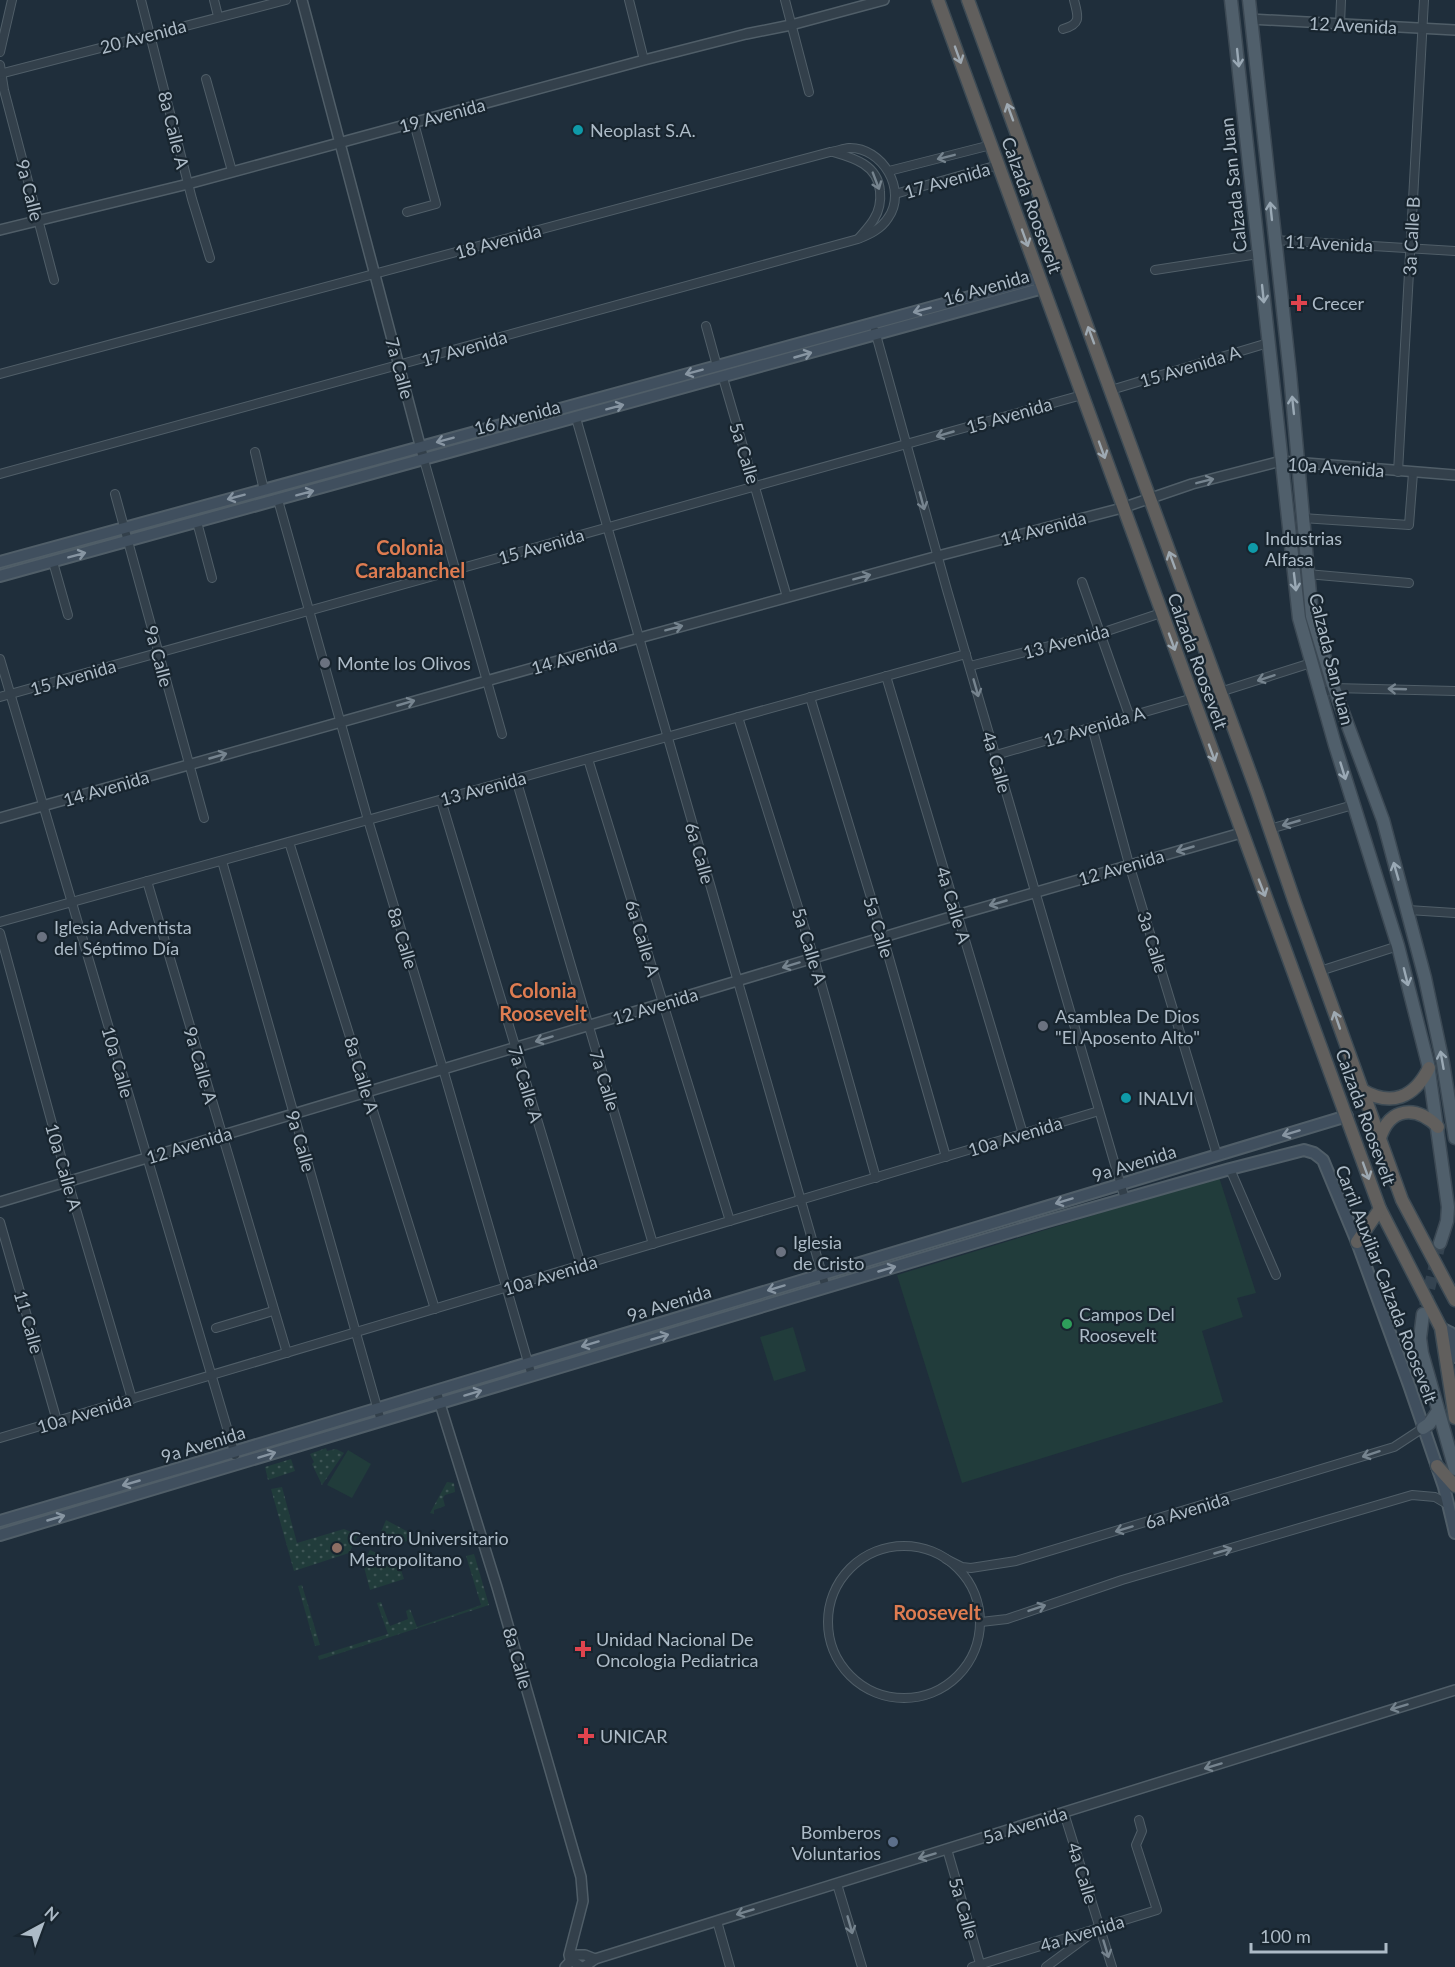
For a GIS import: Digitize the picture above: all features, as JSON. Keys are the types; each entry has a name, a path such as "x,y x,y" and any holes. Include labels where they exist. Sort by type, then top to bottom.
{"highway":[{"name":"Calzada Roosevelt","path":"938,0 1380,1209 1441,1328 1455,1418"},
{"name":"Calzada Roosevelt","path":"969,0 1402,1200 1455,1300"},
{"path":"1362,1090 1372,1096 1395,1098 1416,1088 1429,1068"},
{"path":"1380,1138 1390,1120 1399,1114 1410,1112 1421,1114 1438,1127"},
{"path":"1357,1242 1380,1209"},
{"path":"1437,1466 1455,1486"}],"main road":[{"name":"Calzada San Juan","path":"1232,0 1299,618 1353,805 1398,946 1429,1068 1448,1207 1447,1221 1440,1243"},
{"name":"Calzada San Juan","path":"1249,0 1299,463 1312,616 1334,688 1383,820 1408,910 1437,1034 1455,1138"},
{"name":"16 Avenida","path":"0,562 717,366 875,329 1041,283"},
{"name":"16 Avenida","path":"0,576 723,378 875,329"},
{"name":"9a Avenida","path":"0,1521 1347,1116"},
{"name":"9a Avenida","path":"0,1535 1125,1199 1302,1150 1314,1153"},
{"name":"Carril Auxiliar Calzada Roosevelt","path":"1314,1153 1325,1164 1357,1242 1437,1466 1455,1533"},
{"path":"1423,1314 1421,1345 1455,1469"},
{"name":"Calzada Roosevelt","path":"1441,1328 1451,1333 1455,1357"},
{"path":"1423,1428 1433,1420 1438,1411"},
{"path":"187,1466 190,1478"}],"street":[{"path":"0,52 12,0"},
{"name":"8a Calle A","path":"141,0 188,184 210,258"},
{"path":"214,0 218,16"},
{"name":"20 Avenida","path":"0,71 286,0"},
{"name":"7a Calle","path":"302,0 424,460 502,734"},
{"path":"629,0 644,60"},
{"path":"785,0 809,92"},
{"name":"19 Avenida","path":"0,230 188,184 644,60 884,0"},
{"path":"1063,29 1072,27 1077,22 1078,15 1074,0"},
{"path":"1340,24 1341,0"},
{"name":"3a Calle B","path":"1398,472 1424,0"},
{"name":"12 Avenida","path":"1250,19 1455,30"},
{"name":"9a Calle","path":"0,71 54,280"},
{"path":"206,80 232,171"},
{"path":"406,212 436,204 414,123"},
{"path":"889,171 991,145"},
{"name":"18 Avenida","path":"0,374 830,152 850,148 868,153 889,171"},
{"name":"17 Avenida","path":"830,152 854,158 870,168 879,184 881,201 875,219 858,239"},
{"name":"17 Avenida","path":"895,194 998,165"},
{"name":"17 Avenida","path":"0,474 858,239 876,231 888,218 894,206 894,182 889,171"},
{"name":"11 Avenida","path":"1274,240 1455,251"},
{"path":"1155,270 1258,254"},
{"path":"706,326 717,366"},
{"name":"4a Calle","path":"875,329 966,654 1125,1199"},
{"name":"15 Avenida A","path":"1111,390 1268,343"},
{"name":"5a Calle","path":"723,378 787,597"},
{"name":"15 Avenida","path":"0,698 1082,395"},
{"name":"6a Calle","path":"576,418 826,1288"},
{"path":"255,452 264,490"},
{"name":"10a Avenida","path":"1149,498 1192,484 1281,462 1455,475"},
{"path":"1302,518 1409,525 1413,472"},
{"name":"9a Calle","path":"115,494 204,818"},
{"name":"14 Avenida","path":"0,818 787,597 1122,508 1149,498"},
{"name":"8a Calle","path":"278,500 368,820 532,1376"},
{"path":"197,522 212,578"},
{"path":"52,562 68,615"},
{"path":"1307,574 1409,583"},
{"path":"1082,582 1129,715"},
{"name":"13 Avenida","path":"970,666 1101,633 1161,613"},
{"name":"13 Avenida","path":"0,922 966,654"},
{"name":"10a Calle","path":"0,659 238,1464"},
{"path":"1220,692 1311,663"},
{"name":"4a Calle A","path":"886,676 1023,1134"},
{"path":"1320,694 1334,688 1455,691"},
{"name":"5a Calle","path":"810,697 883,937 946,1157"},
{"name":"12 Avenida A","path":"996,755 1193,698"},
{"name":"5a Calle A","path":"738,717 814,958 876,1178"},
{"name":"3a Calle","path":"1092,727 1129,864 1217,1155"},
{"name":"6a Calle A","path":"588,759 730,1221"},
{"name":"7a Calle","path":"516,779 653,1244"},
{"name":"7a Calle A","path":"441,800 581,1265"},
{"path":"1269,829 1353,805"},
{"name":"12 Avenida","path":"0,1202 883,937 1241,833"},
{"name":"8a Calle A","path":"289,842 435,1309"},
{"name":"9a Calle","path":"222,861 381,1421"},
{"name":"9a Calle A","path":"147,882 286,1353"},
{"path":"1408,910 1455,913"},
{"name":"10a Calle A","path":"0,933 68,1182 132,1399"},
{"path":"1320,971 1398,946"},
{"name":"10a Avenida","path":"0,1438 1099,1111"},
{"path":"1230,1169 1276,1275"},
{"name":"11 Calle","path":"0,1222 57,1421"},
{"path":"216,1328 273,1311"},
{"name":"8a Calle","path":"436,1391 494,1577 581,1877 583,1901 567,1963"},
{"name":"6a Avenida","path":"946,1559 962,1567 971,1568 1017,1561 1394,1447 1423,1428"},
{"path":"981,1622 1007,1619 1122,1580 1412,1495 1436,1497 1447,1504"},
{"path":"897,1546 914,1547 931,1551 946,1559 960,1571 971,1586 978,1604 981,1622 972,1658 962,1673 948,1685 932,1694 915,1698 896,1698 879,1694 855,1680 838,1659 831,1643 828,1625 829,1606 835,1589 851,1568 873,1552 897,1546"},
{"name":"5a Avenida","path":"583,1967 717,1921 1455,1690"},
{"name":"4a Calle","path":"1064,1813 1112,1967"},
{"name":"4a Avenida","path":"978,1966 1157,1910 1136,1845 1142,1831 1139,1820"},
{"name":"5a Calle","path":"947,1850 978,1966"},
{"path":"837,1884 862,1967"},
{"path":"717,1921 730,1967"},
{"name":"8a Calle","path":"577,1927 578,1943 585,1954"},
{"path":"1046,1967 1100,1928"},
{"path":"567,1963 576,1955 585,1954 596,1963"},
{"path":"567,1963 583,1967"}],"green space":[{"name":"Campos Del Roosevelt","path":"1219,1177 1256,1293 1237,1298 1243,1317 1202,1331 1223,1402 962,1483 897,1275"},
{"path":"793,1327 806,1371 774,1381 760,1337"},
{"path":"326,1448 327,1451 336,1449 344,1453 322,1485 310,1454"},
{"path":"348,1450 371,1464 352,1498 327,1485"},
{"path":"291,1459 295,1471 268,1480 265,1467"},
{"path":"447,1482 454,1483 455,1492 445,1495 443,1498 445,1506 434,1510 434,1514 430,1513"},
{"path":"282,1487 297,1543 344,1529 358,1535 349,1553 294,1571 271,1489"},
{"path":"386,1520 414,1535 411,1540 400,1543 381,1532"},
{"path":"370,1550 399,1564 404,1579 370,1590 363,1563"},
{"path":"474,1554 489,1605 319,1660 318,1656 388,1634 377,1603 381,1602 390,1626 408,1619 406,1611 410,1609 417,1627 481,1605 466,1556"},
{"path":"302,1585 320,1645 315,1646 298,1586"}],"tunnel":[{"path":"1425,1306 1440,1243"}],"place":[{"name":"Neoplast S.A.","path":"578,130"},
{"name":"Crecer","path":"1299,303"},
{"name":"Industrias Alfasa","path":"1253,548"},
{"name":"Monte los Olivos","path":"325,663"},
{"name":"Iglesia Adventista del Séptimo Día","path":"42,937"},
{"name":"Asamblea De Dios \"El Aposento Alto\"","path":"1043,1026"},
{"name":"INALVI","path":"1126,1098"},
{"name":"Iglesia de Cristo","path":"781,1252"},
{"name":"Campos Del Roosevelt","path":"1067,1324"},
{"name":"Centro Universitario Metropolitano","path":"337,1548"},
{"name":"Unidad Nacional De Oncologia Pediatrica","path":"583,1649"},
{"name":"UNICAR","path":"586,1736"},
{"name":"Bomberos Voluntarios","path":"893,1842"}],"district":[{"name":"Colonia Carabanchel","path":"410,558"},
{"name":"Colonia Roosevelt","path":"543,1002"},
{"name":"Roosevelt","path":"937,1612"}]}
